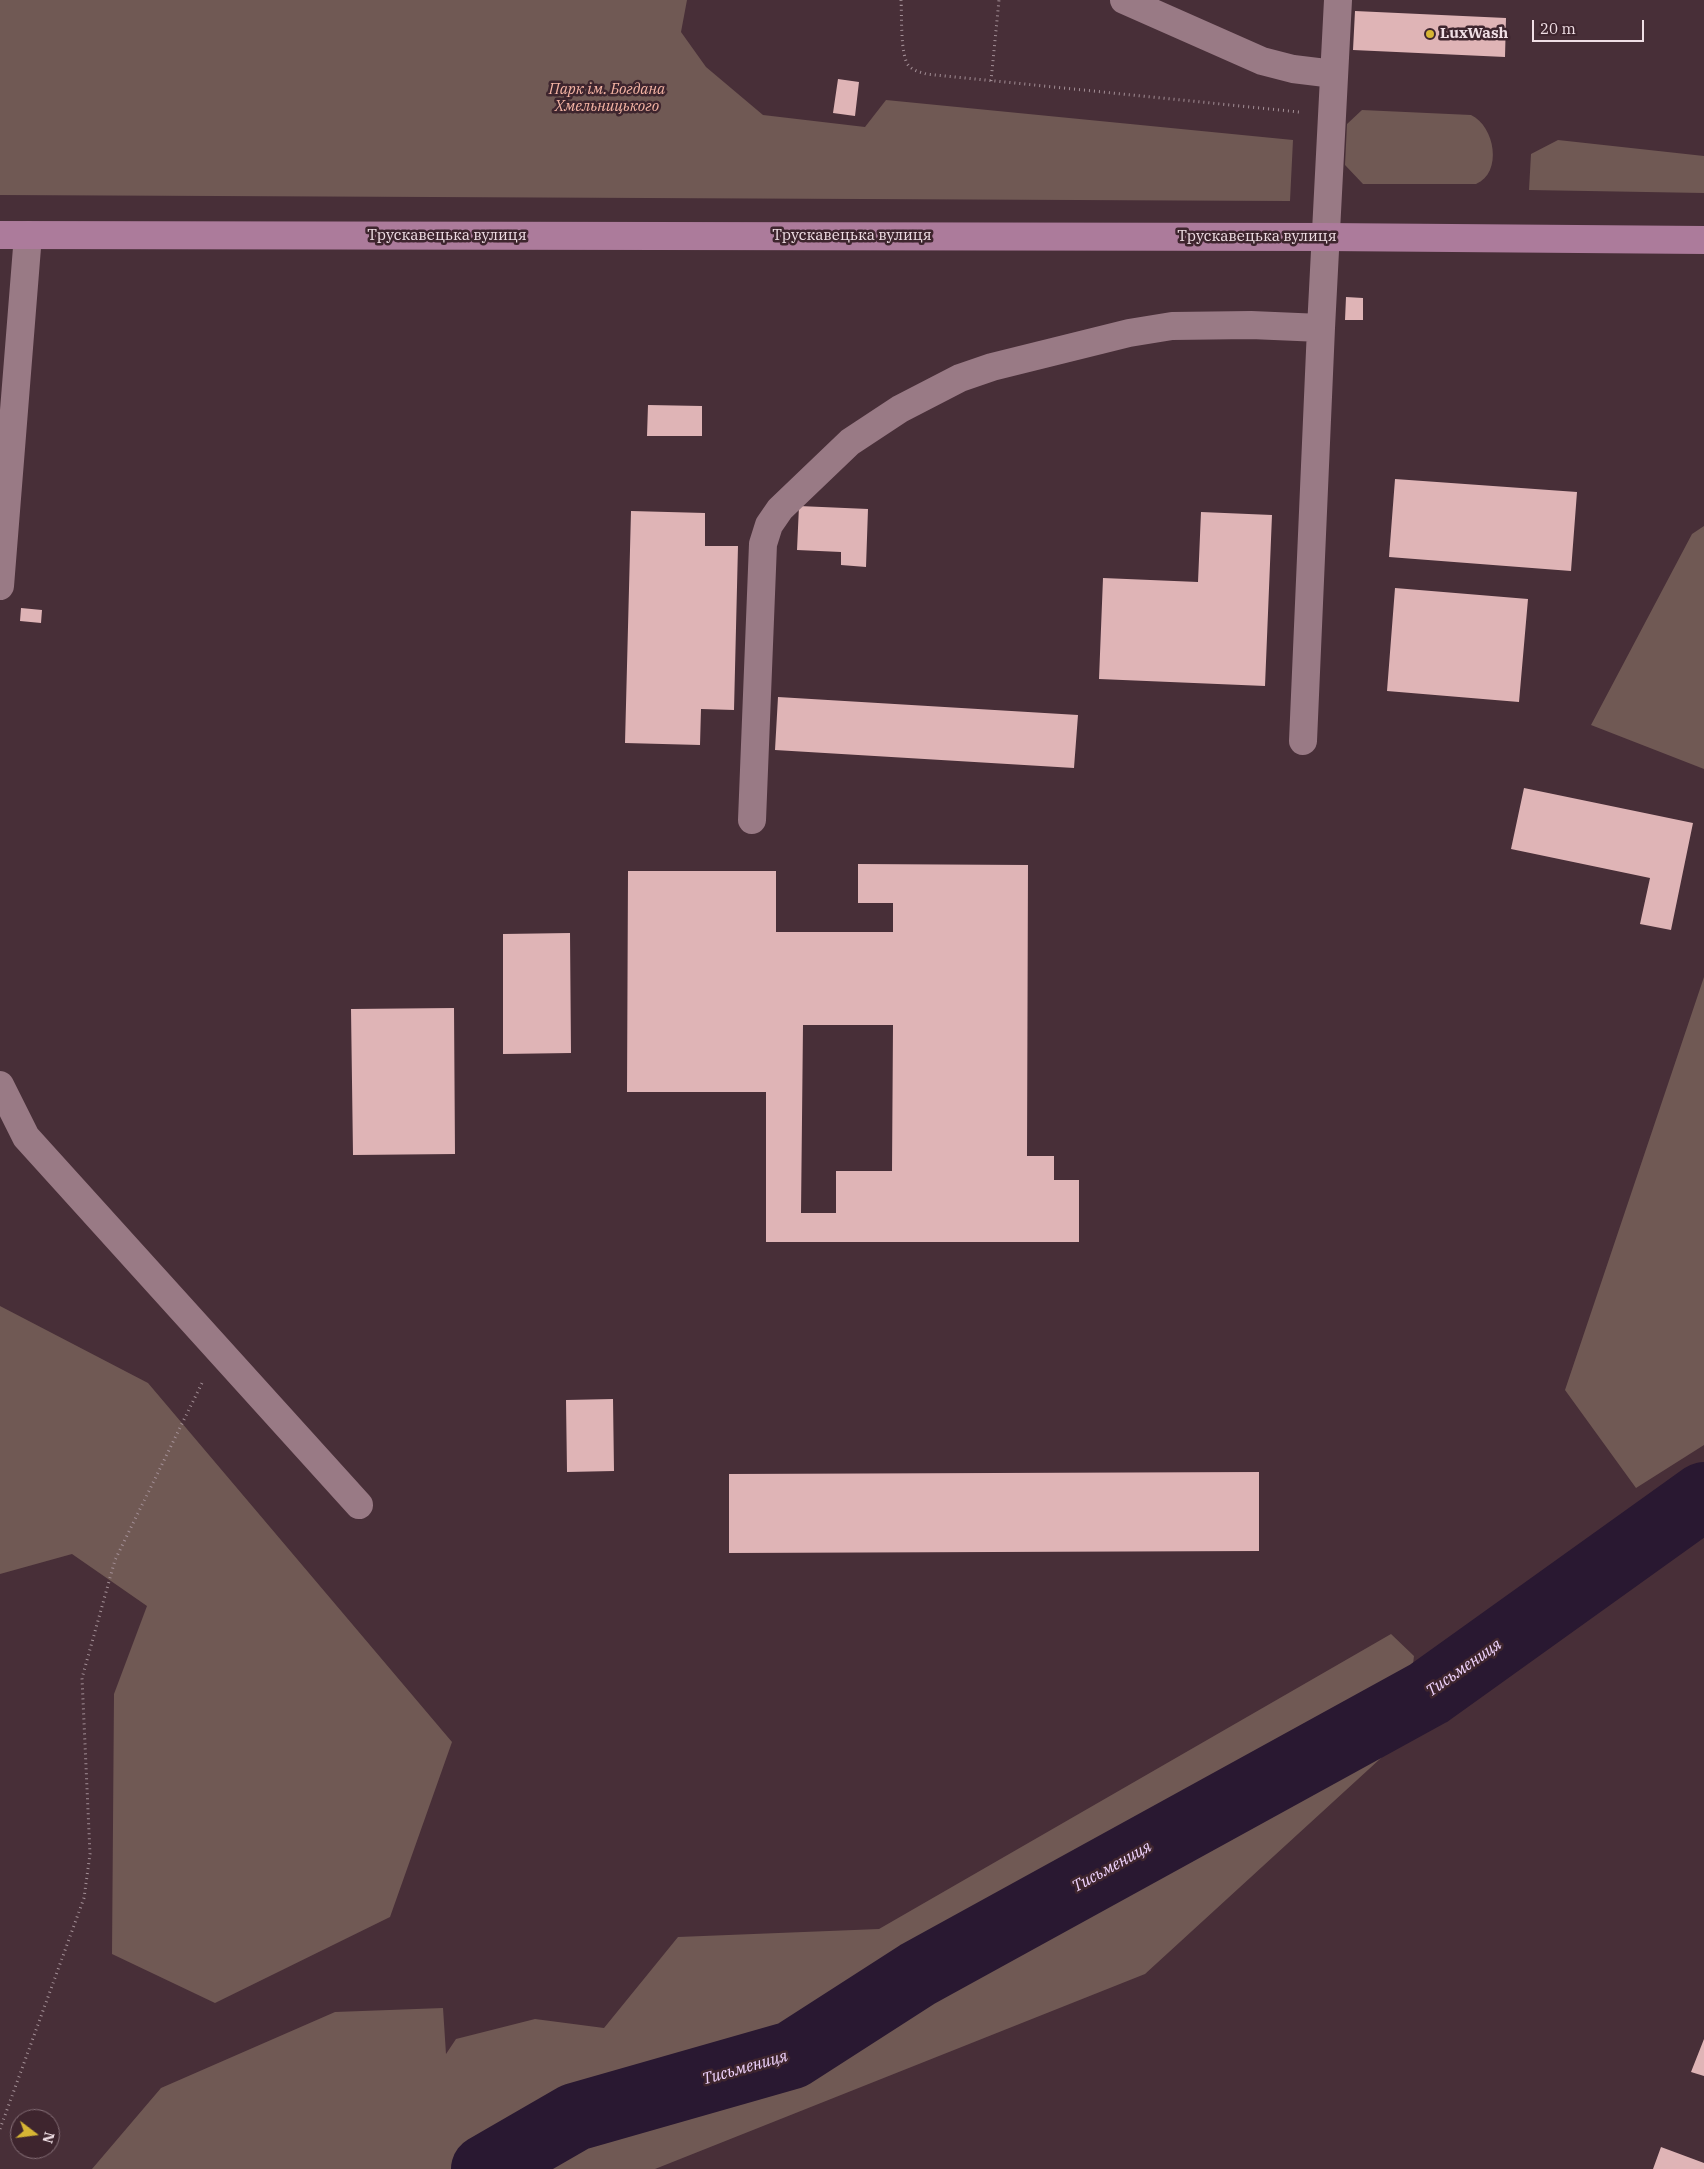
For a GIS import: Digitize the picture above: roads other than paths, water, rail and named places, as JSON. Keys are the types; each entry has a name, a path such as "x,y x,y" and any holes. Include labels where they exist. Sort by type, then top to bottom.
{"main road":[{"name":"Трускавецька вулиця","path":"0,236 1326,237 1704,240"}],"lane":[{"path":"1124,0 1262,61 1292,69 1334,74"},
{"path":"1303,741 1321,328 1338,0"},
{"path":"0,586 28,236"},
{"path":"752,820 764,544 769,525 780,509 850,442 900,409 960,378 992,367 1129,333 1172,326 1251,325 1321,328"},
{"path":"0,1085 26,1137 359,1505"}],"waterway":[{"name":"Тисьмениця","path":"485,2169 575,2117 792,2055 918,1974 1429,1693 1704,1496"}],"place":[{"name":"LuxWash","path":"1430,34"}],"park label":[{"name":"Парк ім. Богдана Хмельницького","path":"607,98"}]}
